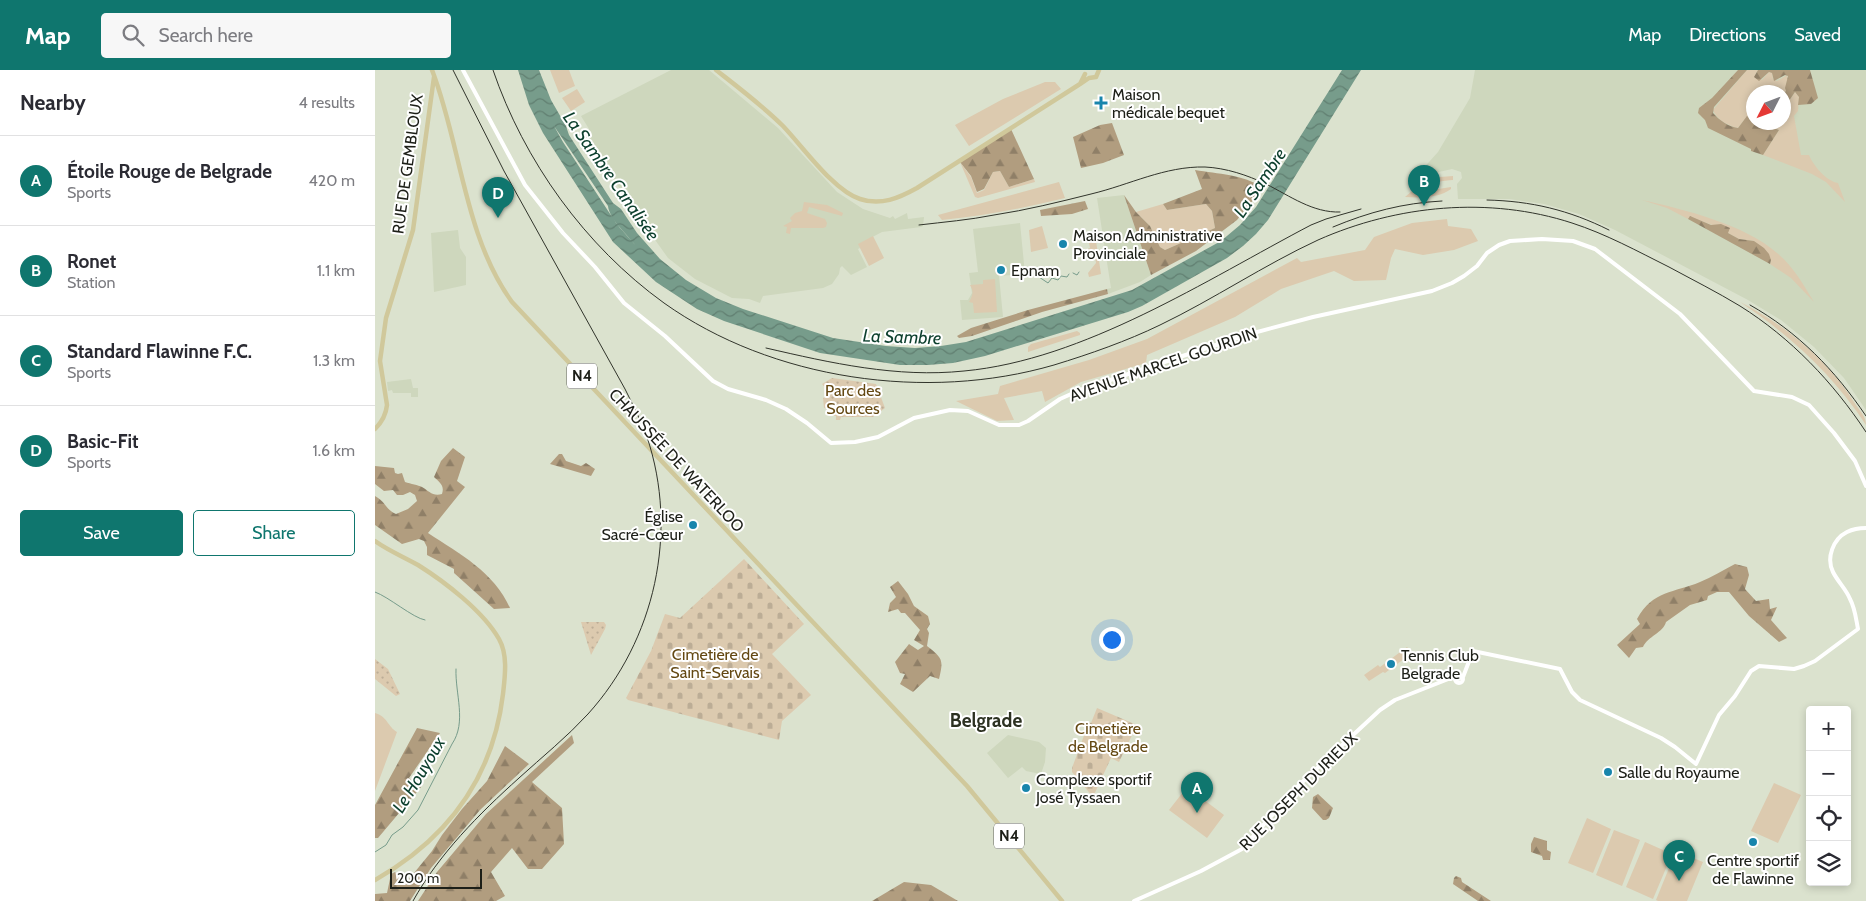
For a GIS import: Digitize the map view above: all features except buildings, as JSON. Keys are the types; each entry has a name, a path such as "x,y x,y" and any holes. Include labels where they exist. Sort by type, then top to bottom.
{"main road":[{"name":"CHAUSSÉE DE WATERLOO","path":"432,70 481,243 506,293 521,312 967,786 1063,901"},
{"path":"716,70 782,125 832,180 847,193 860,200 879,202 894,199 913,190 1089,78 1096,77 1099,71 1105,70"},
{"path":"1080,84 1084,71"},
{"path":"1084,71 1089,78"},
{"name":"RUE DE GEMBLOUX","path":"375,429 382,422 387,410 380,361 386,318 413,230 434,76"},
{"path":"431,92 440,94"},
{"path":"375,542 429,572 480,615 492,628 502,646 505,672 502,703 496,728 484,762 468,794 453,817 430,842 375,880"}],"street":[{"name":"AVENUE MARCEL GOURDIN","path":"463,70 521,178 563,233 595,267 623,303 665,336 709,378 723,386 786,409 831,443 855,442 878,437 915,418 950,410 967,411 999,426 1019,425 1080,390 1234,339 1313,317 1432,291 1464,276 1477,266 1487,253 1499,245 1510,241 1542,239 1573,241 1595,249 1680,314 1754,390 1792,397 1809,405 1855,460 1866,486"},
{"name":"RUE JOSEPH DURIEUX","path":"1134,901 1145,898 1242,849 1298,786 1380,710 1395,700 1448,678 1460,676 1473,651 1561,669 1572,692 1580,700 1661,738 1696,764 1719,715 1735,696 1751,671 1759,666 1794,668 1804,666 1815,661 1858,629 1851,599 1834,574 1831,556 1834,545 1846,532 1866,528"}],"shaded area":[{"path":"671,70 709,70 778,128 837,192 863,209 890,218 893,216 895,219 907,213 908,219 924,217 923,226 882,232 859,244 860,248 858,249 867,267 851,275 842,266 832,284 823,288 763,296 760,303 749,299 732,298 695,279 668,258 638,216 630,209 625,202 622,192 583,134 589,129 581,116"},
{"path":"1475,70 1866,70 1866,410 1844,378 1814,347 1781,320 1748,300 1615,230 1579,214 1544,204 1509,199 1458,199 1457,184 1462,178 1461,172 1452,169 1430,174 1420,172 1438,152 1470,98"},
{"path":"1124,195 1151,275 1140,282 1108,294 1107,289 1111,288 1097,198"},
{"name":"Epnam","path":"1020,223 1025,274 999,276 1003,317 962,320 960,300 968,300 972,293 969,273 978,272 973,229"},
{"path":"458,230 460,248 466,257 466,285 434,292 431,233"},
{"path":"411,379 413,388 418,388 418,397 411,397 411,393 393,393 392,390 388,391 387,382"},
{"path":"1008,735 1039,742 1046,748 1045,762 1041,774 1026,771 1022,767 1008,778 987,753"}],"green space":[{"path":"550,70 569,70 575,86 559,93"},
{"path":"1738,70 1747,70 1714,107 1713,113 1724,123 1738,128 1746,117 1746,130 1779,130 1763,155 1751,151 1751,149 1708,128 1705,120 1698,113 1699,108 1712,98"},
{"path":"1747,70 1758,70 1755,75 1762,80 1769,72 1772,73 1773,79 1777,81 1787,75 1786,85 1746,85 1746,120 1738,128 1723,122 1713,110"},
{"path":"1758,70 1810,70 1818,98 1811,104 1798,105 1799,97 1795,92 1791,98 1791,85 1786,85 1788,76 1785,75 1774,81 1772,73 1769,72 1759,81 1754,77"},
{"path":"1045,82 1055,82 1061,89 969,146 955,125 1003,99"},
{"path":"577,89 585,102 571,111 562,98"},
{"path":"1795,92 1799,97 1798,111 1794,116 1801,155 1809,155 1821,172 1833,182 1838,183 1845,202 1826,182 1812,174 1763,155 1779,130 1791,130 1791,98"},
{"path":"1112,123 1124,155 1103,163 1081,168 1073,137 1100,125"},
{"path":"1011,129 1034,179 1009,187 1000,171 993,172 984,189 977,192 971,176 960,162"},
{"path":"960,162 971,177 977,193 984,190 993,172 1000,171 1009,187 1034,179 1035,182 978,198 975,197"},
{"path":"1195,170 1239,177 1263,188 1237,220 1196,251 1151,275 1124,195 1136,212 1150,226 1160,247 1165,250 1215,228 1212,211 1206,204 1167,210 1163,204 1202,189"},
{"path":"1453,176 1453,180 1434,183 1426,191 1451,187 1446,192 1429,197 1405,197 1427,178"},
{"path":"1059,182 1065,198 973,216 942,220 938,215"},
{"path":"1642,200 1713,219 1749,234 1777,253 1788,264 1814,302 1791,278 1770,264 1771,260 1754,241 1739,239 1715,226 1690,217 1688,219 1667,208"},
{"path":"1085,201 1088,209 1072,214 1041,216 1040,210"},
{"path":"804,202 827,205 843,213 842,216 809,207 807,213 825,219 826,227 791,228 790,234 786,233 787,227 783,226 792,221 790,218 795,213 802,211"},
{"path":"1163,204 1167,210 1206,204 1212,211 1215,228 1165,250 1160,247 1150,226 1136,212"},
{"path":"1690,216 1711,225 1721,224 1730,228 1728,233 1739,239 1754,241 1769,254 1770,264 1688,219"},
{"path":"1447,219 1448,226 1471,229 1478,241 1454,250 1423,255 1395,249 1386,280 1354,281 1334,271 1281,289 1235,317 1147,355 1146,363 1081,382 1045,402 1042,391 1004,398 1014,420 997,421 956,401 998,394 1000,386 1089,360 1147,339 1297,258 1301,262 1365,250 1374,237 1412,223"},
{"path":"1042,226 1048,248 1031,252 1029,230"},
{"path":"873,236 884,258 869,266 858,244"},
{"path":"1096,241 1101,274 1089,277 1088,273 1096,263 1095,257 1085,250 1090,248 1089,243"},
{"path":"995,279 997,312 974,313 973,303 969,302 973,294 970,285 983,284 983,280"},
{"path":"1107,289 1108,294 1042,312 972,336 959,338 957,336 971,328 1028,310"},
{"path":"1740,302 1790,333 1820,359 1845,389 1863,415 1866,425 1839,389 1809,357 1776,328"},
{"path":"1077,331 1080,335 1028,352 1028,347 1031,344"},
{"name":"Parc des Sources","path":"832,378 876,384 885,408 873,417 841,417 840,420 836,420 836,416 832,416 831,409 824,408 823,398 831,395 822,384"},
{"path":"453,448 465,457 457,481 465,487 428,533 464,556 485,574 495,584 510,608 494,609 454,573 454,569 427,555 427,547 424,541 419,539 402,544 375,525 375,496 396,514 408,509 417,501 415,495 410,492 397,495 393,490 384,491 375,484 375,466 394,468 395,473 402,473 405,482 420,486 439,495 443,491 442,486 434,477 441,461"},
{"path":"559,454 562,454 566,461 581,466 586,463 595,469 591,476 550,464"},
{"name":"Cimetière de Saint-Servais","path":"744,559 804,624 772,654 811,695 782,721 779,740 626,698 651,651 665,614 680,618"},
{"path":"1735,564 1747,567 1749,575 1745,589 1756,601 1769,599 1770,609 1777,607 1771,620 1787,638 1779,642 1749,616 1729,592 1717,592 1708,596 1707,600 1690,605 1666,622 1662,629 1648,640 1643,647 1636,648 1629,658 1617,645 1640,624 1637,619 1643,610 1657,597 1700,582"},
{"path":"898,581 914,606 928,616 930,624 927,629 929,633 927,646 941,659 939,679 930,676 913,692 900,684 905,674 900,673 895,662 909,644 918,650 924,646 914,640 920,630 905,613 901,613 898,609 888,612 890,603 896,597 890,587"},
{"path":"581,622 604,622 606,625 591,655"},
{"name":"Tennis Club Belgrade","path":"1407,647 1412,653 1385,673 1383,672 1369,681 1364,675 1378,665 1380,667"},
{"path":"375,659 388,669 400,694 396,696 375,679"},
{"name":"Cimetière de Belgrade","path":"1097,708 1137,725 1119,762 1111,758 1093,797 1072,772 1072,768 1089,722 1091,723"},
{"path":"375,713 385,719 397,732 375,791"},
{"path":"417,728 440,733 409,778 421,787 378,838 375,838 375,805"},
{"path":"572,735 574,743 532,782 562,808 564,844 542,869 528,869 512,848 491,872 505,896 496,901 418,901 437,872 486,814"},
{"path":"505,746 529,764 480,810 431,868 410,901 375,901 375,894 387,893 391,874 395,872 405,884 432,851 462,809 487,781"},
{"path":"1774,783 1801,795 1778,843 1751,831"},
{"path":"1187,787 1224,815 1207,838 1169,810"},
{"path":"1318,794 1333,808 1329,818 1326,820 1323,820 1312,808 1313,797"},
{"path":"1587,818 1611,829 1593,873 1568,863"},
{"path":"1614,830 1640,840 1622,886 1596,875"},
{"path":"1534,837 1547,841 1547,850 1551,852 1550,860 1543,860 1542,856 1531,852 1531,844"},
{"path":"1645,842 1672,854 1653,899 1626,887"},
{"path":"1676,851 1703,862 1687,901 1658,901 1656,900"},
{"path":"1456,876 1491,901 1478,901 1453,884"},
{"path":"904,882 931,885 958,901 872,901"}],"water":[{"path":"518,70 539,70 551,100 569,135 613,203 621,209 637,233 660,259 686,280 716,298 743,309 833,338 886,346 915,348 966,342 1132,290 1221,241 1240,225 1256,207 1342,70 1361,70 1268,220 1256,234 1227,258 1128,312 985,356 953,363 928,365 900,365 820,353 724,321 697,309 656,282 613,242 543,133 529,105","holes":["554,126 608,206 618,226 563,142"]}],"waterway":[{"path":"1073,273 1077,275 1079,272"},
{"path":"1039,277 1048,283 1052,278 1058,280 1061,276 1067,277 1069,274"},
{"path":"837,396 845,395 850,391"},
{"name":"Le Houyoux","path":"375,592 425,620"},
{"name":"Le Houyoux","path":"375,852 386,845 392,835 403,827 418,810 456,735 460,717 456,669"}],"railway":[{"path":"413,901 435,867 461,835 504,792 563,739 588,714 611,685 630,653 645,619 655,583 660,547 661,510 656,473 642,425 625,389 504,171 453,70"},
{"path":"493,70 506,104 540,169 583,228 608,255 664,303 707,329 753,350 801,366 852,377 903,382 955,382 1005,376 1054,365 1108,347 1147,331 1298,250 1348,228 1411,212 1476,207 1508,209 1585,227 1669,267 1740,306 1777,332 1810,362 1840,396 1866,432"},
{"path":"919,225 1031,208 1105,190 1161,173 1205,167 1229,170 1266,184 1311,207 1330,212 1340,212"},
{"path":"1487,200 1519,202 1549,208 1579,217 1609,230"},
{"path":"1333,227 1386,209 1442,201"},
{"path":"766,348 840,364 889,371 939,373 1009,364 1054,351 1099,334 1187,292 1311,225 1361,209"},
{"path":"1750,305 1784,327 1814,353 1842,383 1866,416"}],"place":[{"name":"Maison médicale bequet","path":"1101,103"},
{"name":"Ronet","path":"1424,206"},
{"name":"Basic-Fit","path":"498,218"},
{"name":"Maison Administrative Provinciale","path":"1063,244"},
{"name":"Epnam","path":"1001,270"},
{"name":"Église Sacré-Cœur","path":"693,525"},
{"name":"Tennis Club Belgrade","path":"1391,664"},
{"name":"Salle du Royaume","path":"1608,772"},
{"name":"Complexe sportif José Tyssaen","path":"1026,788"},
{"name":"Étoile Rouge de Belgrade","path":"1197,813"},
{"name":"Centre sportif de Flawinne","path":"1753,842"},
{"name":"Standard Flawinne F.C.","path":"1679,881"}],"district":[{"name":"Belgrade","path":"986,720"}],"water label":[{"name":"La Sambre Canalisée","path":"611,176"},
{"name":"La Sambre","path":"1260,183"},
{"name":"La Sambre","path":"902,337"}]}
